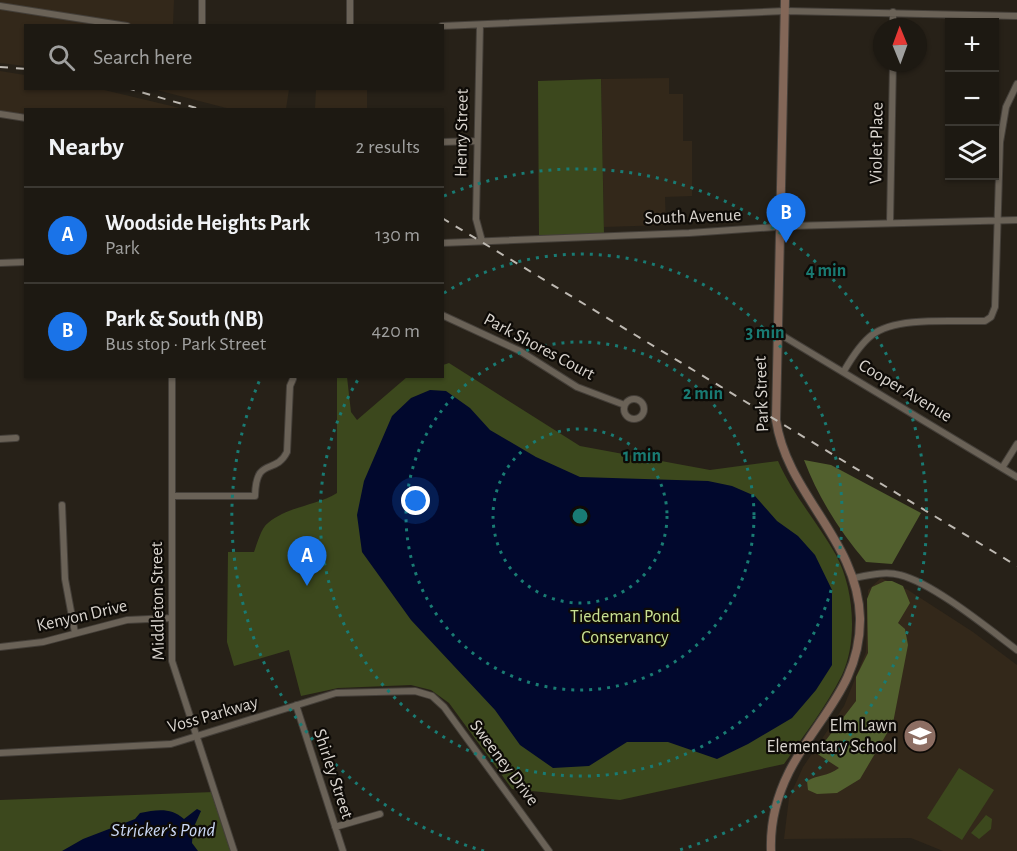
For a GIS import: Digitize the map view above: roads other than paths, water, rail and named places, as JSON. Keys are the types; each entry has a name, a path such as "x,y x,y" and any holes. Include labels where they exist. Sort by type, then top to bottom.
{"main road":[{"name":"Park Street","path":"771,851 776,808 789,771 842,692 852,666 860,618 855,578 845,554 797,480 782,448 776,404 785,0"}],"street":[{"path":"202,0 202,24"},
{"path":"350,0 350,24"},
{"path":"0,6 114,24"},
{"path":"444,26 785,11 1017,16"},
{"path":"893,12 893,18"},
{"name":"Henry Street","path":"480,25 476,219 482,241"},
{"name":"Violet Place","path":"890,223 893,72"},
{"path":"844,371 870,336 882,329 902,324 985,321 994,312 1001,131 1006,107 1017,84"},
{"path":"0,114 24,118"},
{"path":"444,142 476,141"},
{"name":"South Avenue","path":"444,243 780,227 1017,220"},
{"path":"0,263 24,262"},
{"name":"Park Shores Court","path":"444,316 520,351 577,387 622,404"},
{"name":"Cooper Avenue","path":"778,333 1017,477"},
{"name":"Middleton Street","path":"172,378 172,661 234,851"},
{"path":"173,496 255,496 255,477 262,469 284,458 289,446 290,386 293,379"},
{"path":"0,439 16,438"},
{"path":"1002,468 1017,444"},
{"path":"62,505 65,579 75,633"},
{"path":"855,578 895,573 908,577 970,615 1017,650"},
{"name":"Kenyon Drive","path":"0,647 43,642 127,620 171,618"},
{"name":"Voss Parkway","path":"0,753 157,746 196,738 336,693 415,692 432,696"},
{"name":"Sweeney Drive","path":"432,696 444,707 549,851"},
{"name":"Shirley Street","path":"296,705 343,851"},
{"path":"335,827 380,814"}],"water":[{"name":"Tiedeman Pond Conservancy","path":"430,390 446,391 470,408 490,430 536,457 580,477 708,481 732,486 755,496 777,521 798,536 815,555 832,590 832,665 816,690 792,718 717,759 668,742 627,742 589,766 553,768 520,745 495,710 411,620 362,552 357,515 364,481 392,416 411,398"},
{"name":"Stricker's Pond","path":"197,809 201,811 193,829 192,843 198,851 62,851 83,839 135,819 140,813 168,811 184,819"}],"railway":[{"path":"0,67 24,69"},
{"path":"134,90 196,108"},
{"path":"444,219 1017,566"}],"place":[{"name":"Park & South (NB)","path":"786,243"},
{"name":"Woodside Heights Park","path":"307,586"},
{"name":"Elm Lawn Elementary School","path":"920,736"}]}
